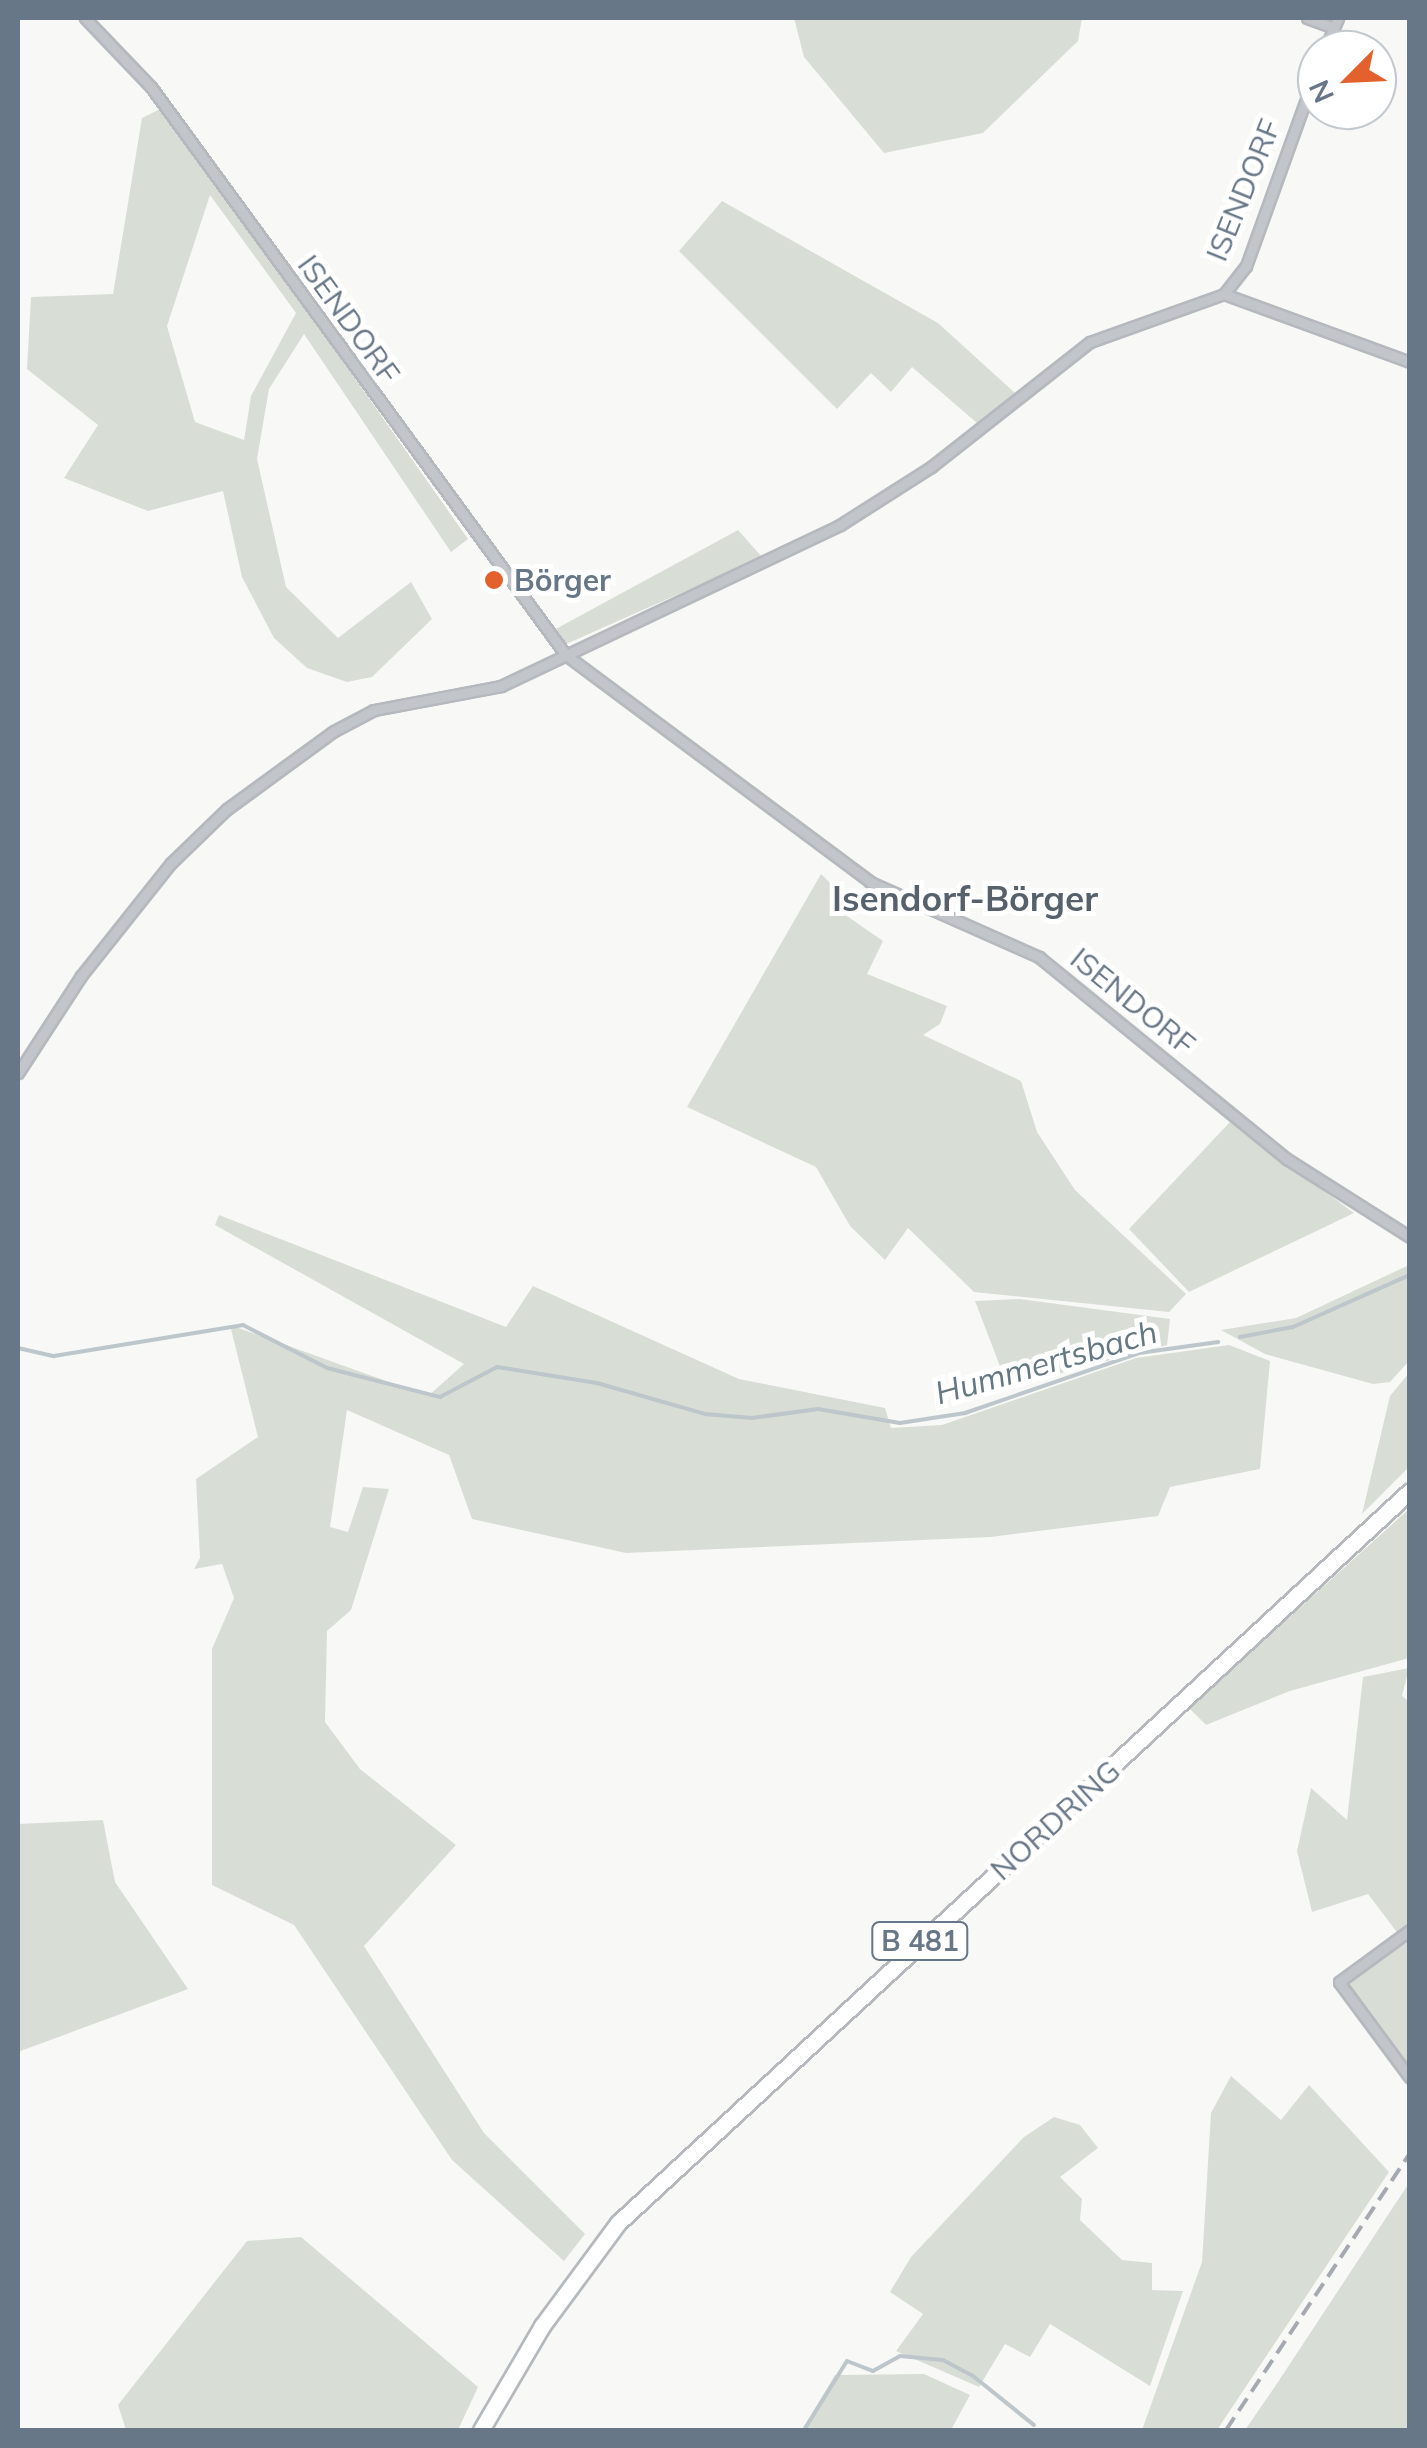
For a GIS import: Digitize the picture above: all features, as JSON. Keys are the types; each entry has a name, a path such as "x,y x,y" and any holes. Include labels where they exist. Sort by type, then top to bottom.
{"main road":[{"name":"NORDRING","path":"481,2430 542,2326 618,2223 1410,1491"}],"street":[{"name":"ISENDORF","path":"84,18 151,87 566,655 870,882 1039,958 1287,1159 1410,1237"},
{"path":"1307,18 1335,22"},
{"name":"ISENDORF","path":"18,1073 81,976 171,863 276,769 374,710 501,686 566,655 578,643 840,525 931,467 1090,342 1224,294 1246,266 1297,124"},
{"path":"1224,294 1410,362"},
{"path":"1410,1930 1339,1982 1410,2078"}],"shaded area":[{"path":"794,18 1082,18 1078,41 983,133 884,153 804,57"},
{"path":"164,107 468,539 451,552 304,334 269,389 257,459 286,587 338,638 411,582 432,619 372,677 347,682 307,668 274,638 242,577 223,491 148,511 64,478 98,425 27,369 31,297 113,294 142,118","holes":["210,195 296,313 251,396 244,440 195,422 167,326"]},
{"path":"722,201 938,323 1015,393 977,423 912,367 891,392 871,373 837,409 679,251"},
{"path":"738,530 762,557 564,645 552,631"},
{"path":"821,874 852,904 844,914 883,941 867,974 947,1006 940,1024 923,1035 1021,1081 1037,1132 1075,1190 1186,1294 1169,1312 974,1292 908,1228 885,1260 850,1226 816,1167 687,1107"},
{"path":"1230,1122 1354,1213 1189,1292 1129,1229"},
{"path":"219,1215 506,1327 533,1286 739,1379 885,1408 891,1428 942,1425 1136,1358 1229,1345 1270,1361 1260,1469 1170,1487 1158,1516 991,1537 626,1553 472,1519 449,1455 347,1410 330,1527 348,1532 363,1487 389,1489 351,1610 327,1631 325,1722 360,1769 456,1845 364,1946 484,2133 585,2234 564,2261 452,2160 294,1925 212,1885 212,1649 234,1598 222,1564 194,1569 200,1558 196,1479 258,1437 230,1325 428,1396 464,1364 215,1225"},
{"path":"1409,1265 1409,1361 1390,1382 1373,1384 1265,1354 1221,1330 1296,1318"},
{"path":"1020,1299 1170,1319 1167,1345 1008,1387 975,1301"},
{"path":"1409,1373 1409,1467 1362,1514 1390,1396"},
{"path":"1409,1509 1409,1658 1290,1691 1206,1725 1189,1708"},
{"path":"1409,1668 1402,1696 1410,1702 1409,1926 1399,1935 1368,1894 1312,1912 1297,1851 1311,1788 1347,1820 1363,1677"},
{"path":"103,1820 115,1882 188,1989 18,2052 18,1824"},
{"path":"1409,1937 1409,2072 1344,1983"},
{"path":"1231,2076 1281,2120 1309,2085 1389,2172 1217,2430 1142,2430 1202,2262 1211,2113"},
{"path":"1054,2117 1080,2125 1098,2148 1060,2177 1082,2199 1080,2220 1122,2260 1152,2263 1152,2290 1183,2291 1150,2386 1050,2324 1030,2357 1005,2344 979,2387 896,2351 923,2314 890,2292 911,2257 1024,2137"},
{"path":"1409,2183 1409,2430 1245,2430 1276,2385"},
{"path":"301,2237 478,2387 458,2430 126,2430 118,2405 247,2241"},
{"path":"924,2374 970,2395 951,2430 802,2430 835,2375"}],"waterway":[{"name":"Hummertsbach","path":"1240,1337 1293,1327 1410,1275"},
{"name":"Hummertsbach","path":"18,1348 54,1356 243,1325 327,1368 440,1397 497,1367 597,1383 705,1414 752,1418 818,1409 900,1423 965,1413 1139,1353 1218,1342"},
{"path":"804,2430 847,2361 873,2371 900,2356 943,2360 973,2376 1034,2425"}],"railway":[{"path":"1226,2430 1410,2153"}],"place":[{"name":"Börger","path":"494,580"}],"district":[{"name":"Isendorf-Börger","path":"965,898"}]}
